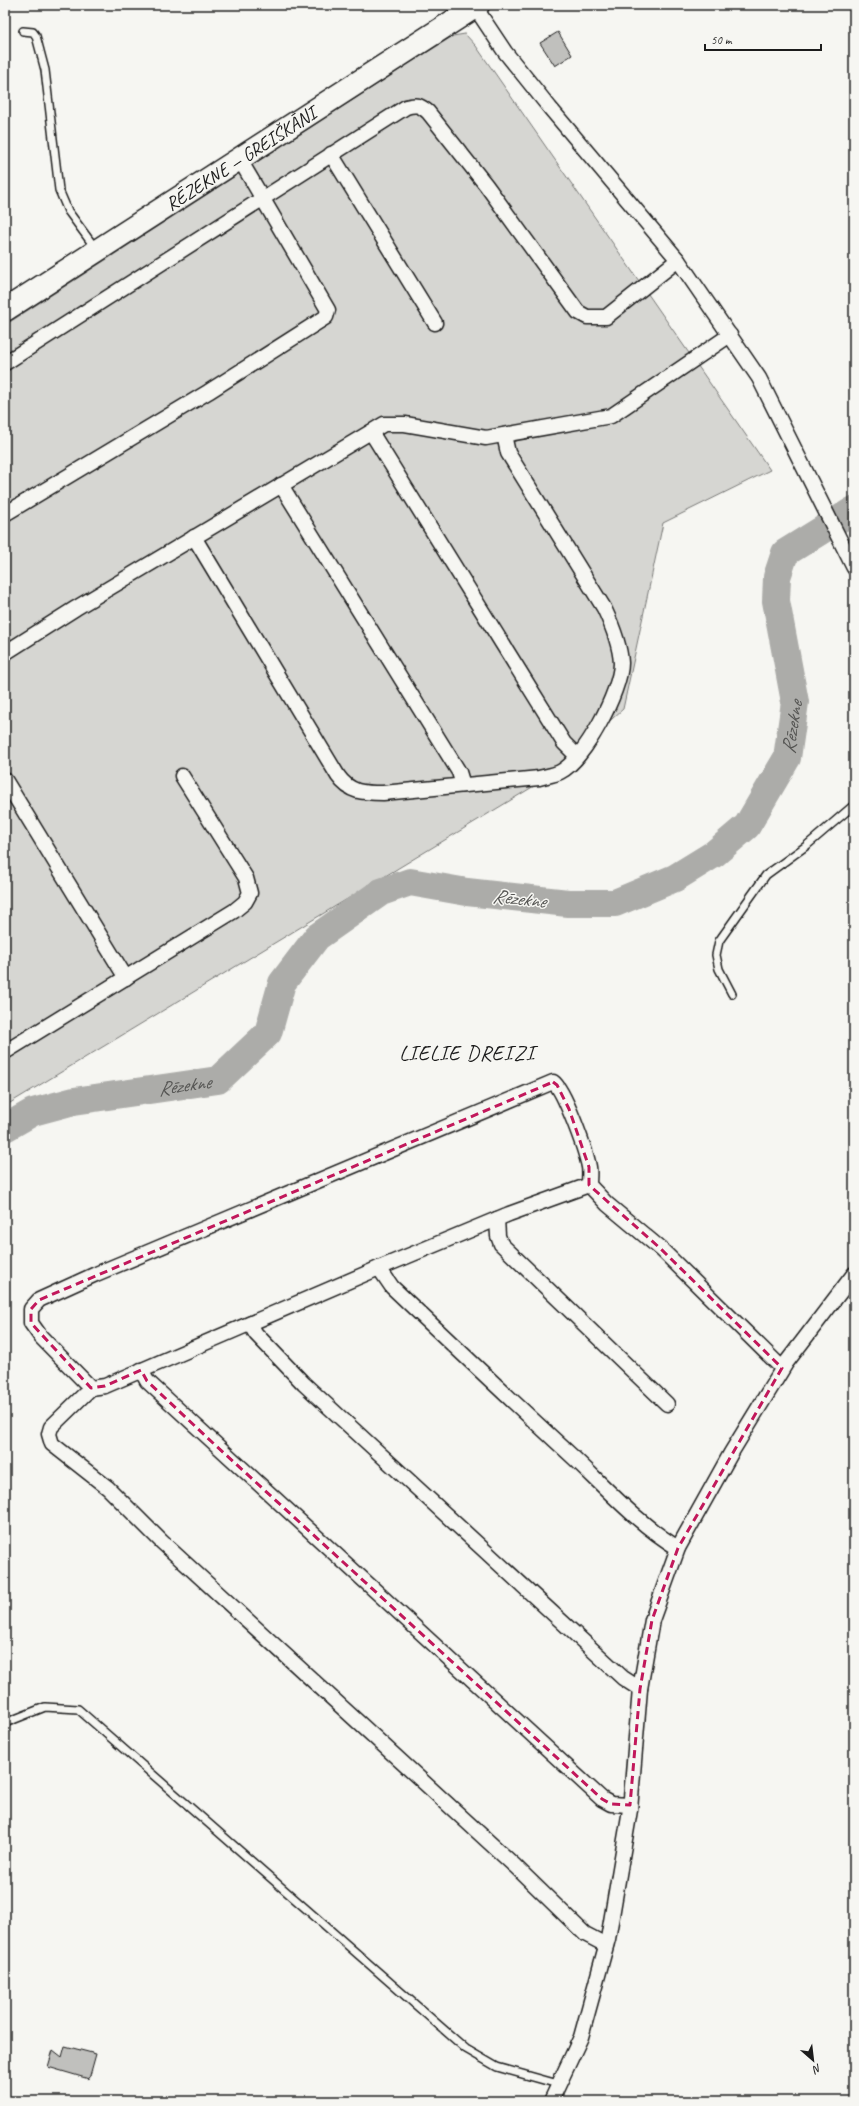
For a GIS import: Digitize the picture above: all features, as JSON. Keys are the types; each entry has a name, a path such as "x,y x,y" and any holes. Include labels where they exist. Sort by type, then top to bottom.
{"main road":[{"name":"RĒZEKNE — GREIŠKĀNI","path":"5,310 477,6"}],"street":[{"path":"477,6 505,52 678,260 759,378 854,567"},
{"path":"5,363 331,154 406,107 415,104 422,106 486,185 578,312 587,317 606,317 610,315 650,281 678,260"},
{"path":"331,154 435,323"},
{"path":"5,514 208,392 326,317 328,310 261,199 240,160"},
{"path":"5,653 194,537 384,424 405,424 486,438 611,416 730,335"},
{"path":"371,432 564,743 577,756"},
{"path":"194,537 344,784 353,790 363,793 463,785 539,778 559,773 567,767 585,747 605,714 616,686 621,664 613,628 604,608 508,453 504,435"},
{"path":"281,485 459,772 463,785"},
{"path":"5,1052 126,978 245,902 250,893 246,878 182,776"},
{"path":"5,780 126,978"},
{"path":"91,1388 41,1336 31,1323 31,1309 39,1300 96,1274 552,1082 557,1085 569,1109 589,1167 589,1185 607,1204 661,1250 782,1368"},
{"path":"589,1185 497,1219 104,1386 91,1388 52,1427 49,1434 52,1444 108,1488 162,1542 515,1866 585,1934 606,1945"},
{"path":"497,1219 498,1236 501,1244 667,1404"},
{"path":"379,1268 392,1287 525,1414 663,1539 678,1548"},
{"path":"551,2101 581,2037 606,1945 630,1805 640,1689 652,1620 678,1548 731,1453 782,1368 854,1274"},
{"path":"250,1324 256,1334 304,1384 623,1678 640,1689"},
{"path":"141,1370 147,1381 213,1444 602,1799 611,1804 630,1805"}],"lane":[{"path":"23,31 33,32 36,36 45,70 59,190 68,211 97,251"},
{"path":"732,994 717,962 716,955 719,940 766,875 806,846 854,805"},
{"path":"5,1723 45,1707 78,1709 466,2050 497,2067 558,2084"}],"highlighted area":[{"path":"553,1082 557,1085 569,1109 589,1167 589,1185 661,1249 782,1368 678,1548 652,1620 640,1689 630,1805 611,1804 602,1799 213,1443 147,1381 141,1370 105,1386 91,1388 31,1323 31,1309 39,1300"}],"shaded area":[{"path":"465,34 476,46 770,470 663,523 623,709 544,780 5,1106 5,325 410,63 453,36"}],"building":[{"path":"558,32 572,55 555,66 540,43"},
{"path":"65,2046 96,2054 89,2079 48,2067 53,2050 62,2057"}],"waterway":[{"name":"Rēzekne","path":"5,1128 33,1112 74,1101 218,1080 268,1033 282,983 317,937 381,892 410,882 467,892 568,903 615,903 675,878 714,854 747,826 787,758 795,702 776,601 777,577 785,553 854,510"}],"district":[{"name":"LIELIE DREIZI","path":"467,1053"}]}
